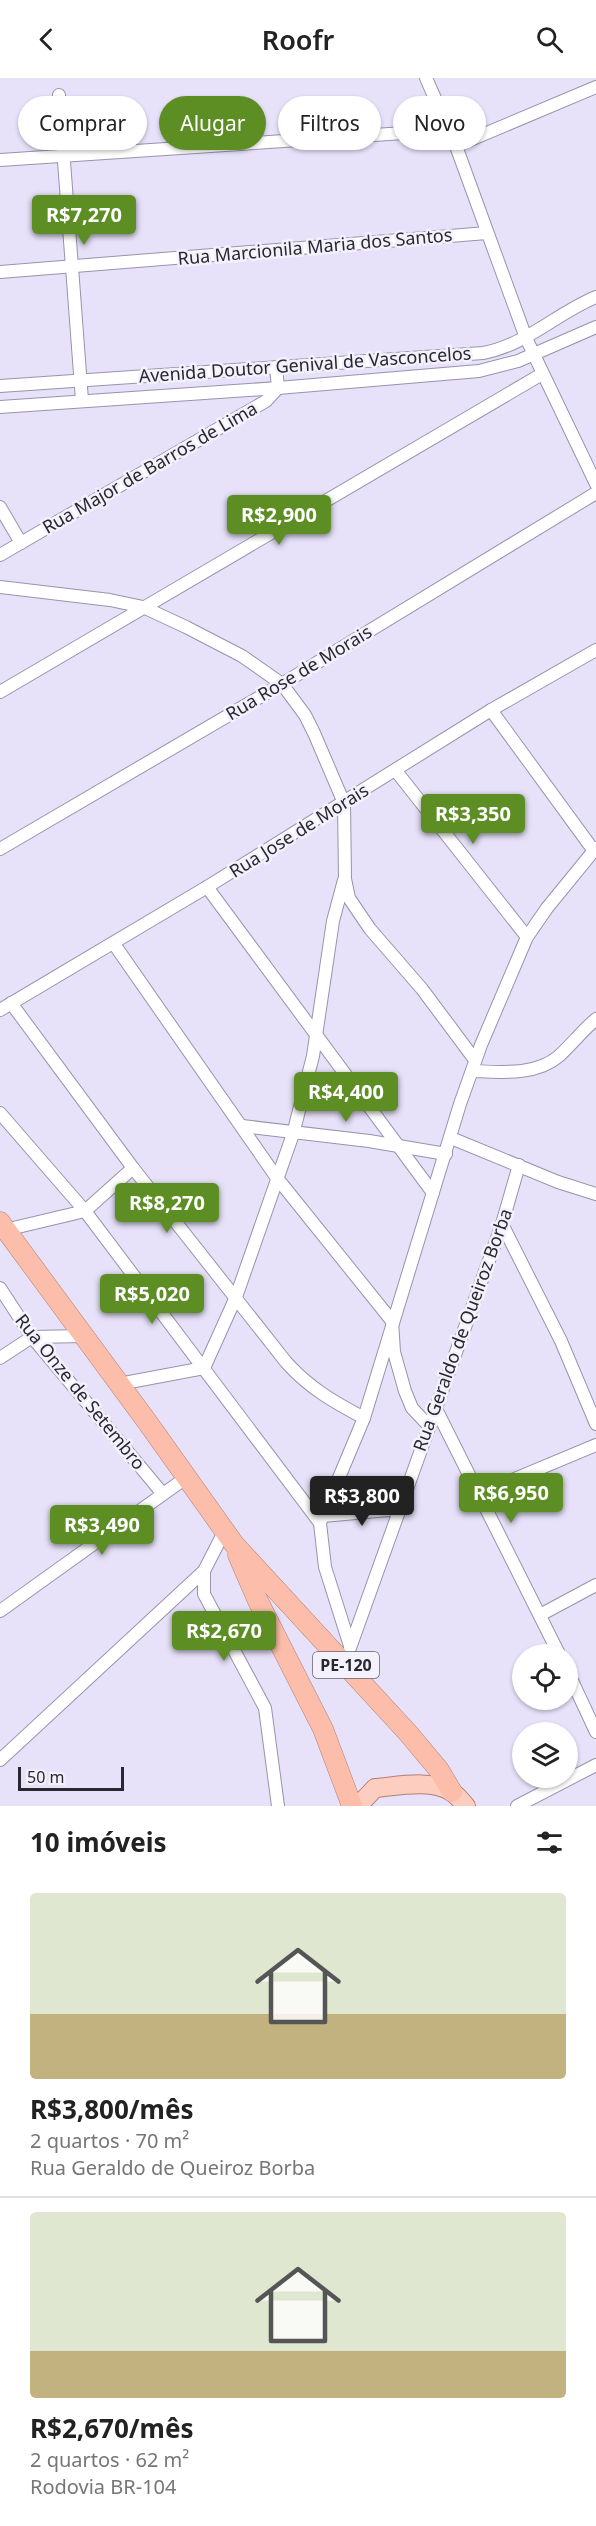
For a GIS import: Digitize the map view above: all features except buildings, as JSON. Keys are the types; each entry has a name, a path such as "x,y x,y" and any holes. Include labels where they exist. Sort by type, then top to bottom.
{"highway":[{"path":"2,1228 84,1336 230,1537 258,1601 323,1729 352,1806"},
{"name":"PE-120","path":"230,1537 347,1655 459,1799"}],"main road":[{"path":"358,1806 375,1788 418,1785 459,1799"}],"street":[{"path":"426,78 434,96"},
{"path":"486,134 596,87"},
{"path":"59,95 82,400"},
{"path":"0,160 393,134"},
{"path":"457,150 526,338 596,484"},
{"name":"Rua Marcionila Maria dos Santos","path":"0,272 487,233"},
{"name":"Avenida Doutor Genival de Vasconcelos","path":"0,386 498,350 526,338 557,316 596,297"},
{"name":"Avenida Doutor Genival de Vasconcelos","path":"0,407 278,388 479,371 506,366 596,327"},
{"path":"276,367 278,388"},
{"path":"0,692 542,374"},
{"name":"Rua Major de Barros de Lima","path":"0,555 266,401 278,388"},
{"name":"Rua Rose de Morais","path":"0,849 282,684 596,493"},
{"path":"0,507 21,543"},
{"path":"0,587 110,600 144,608 242,656 282,684 310,724 344,803 345,879 349,898 361,917 422,989 473,1066"},
{"name":"Rua Jose de Morais","path":"5,1006 114,944 491,710 594,655"},
{"path":"347,1655 325,1568 321,1520 364,1418 392,1321 473,1066 527,937 595,850 491,710"},
{"path":"396,771 527,937"},
{"path":"204,1368 236,1297 293,1134 317,1037 333,921 345,879"},
{"path":"207,887 433,1193"},
{"path":"114,944 278,1178 392,1321 394,1352 405,1391 412,1408 428,1425"},
{"path":"5,1006 303,1381 329,1400 364,1418"},
{"path":"473,1066 518,1071 548,1063 560,1055 596,1019"},
{"path":"0,1113 85,1211 321,1520"},
{"path":"242,1126 446,1154"},
{"path":"451,1138 596,1194"},
{"name":"Rua Geraldo de Queiroz Borba","path":"347,1655 502,1224 519,1165"},
{"path":"2,1228 85,1211 133,1168"},
{"path":"502,1224 561,1341 596,1424"},
{"name":"Rua Onze de Setembro","path":"0,1288 32,1337 163,1494"},
{"path":"0,1358 32,1337 84,1336"},
{"path":"119,1384 204,1368"},
{"path":"435,1407 554,1644"},
{"path":"479,1494 596,1445"},
{"path":"0,1611 187,1477"},
{"path":"321,1520 399,1509"},
{"path":"0,1760 204,1571 230,1537"},
{"path":"204,1571 204,1594 265,1708 278,1806"},
{"path":"540,1615 596,1585"},
{"path":"578,1694 596,1732"},
{"path":"517,1806 596,1765"}]}
